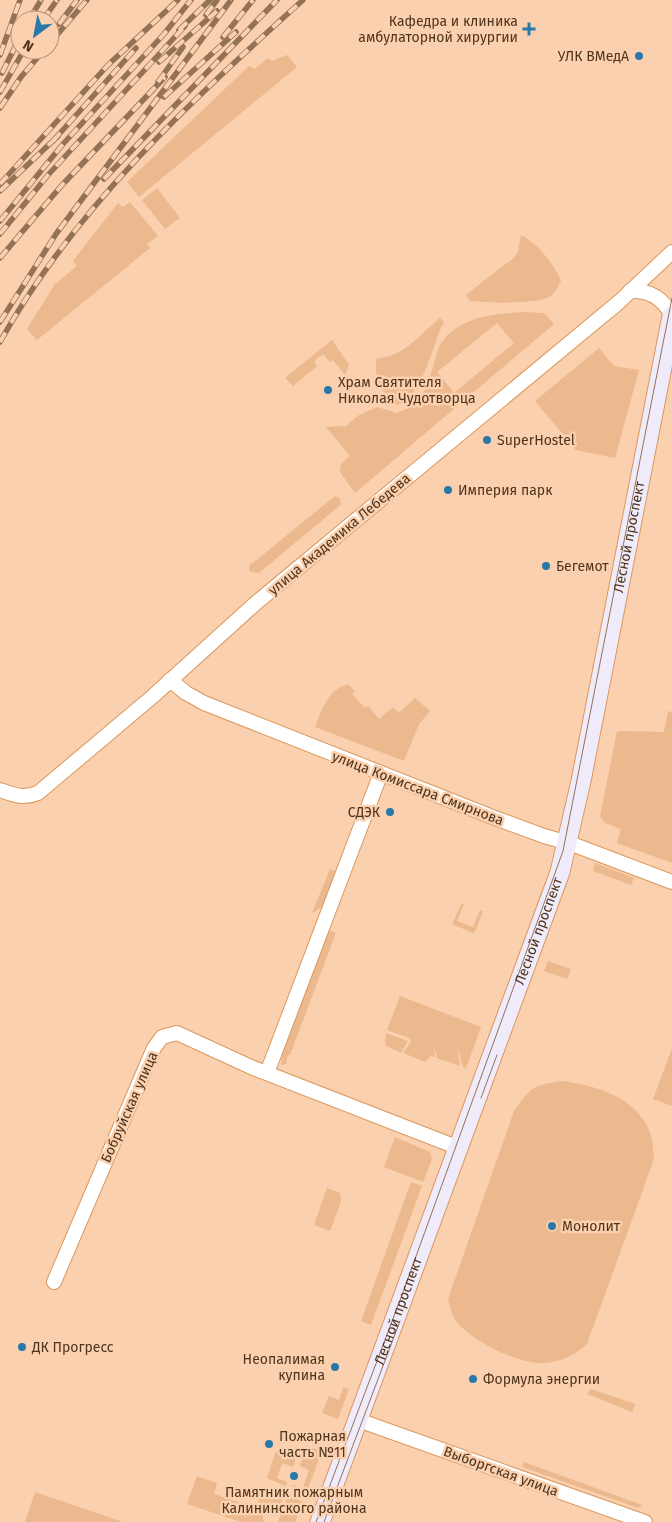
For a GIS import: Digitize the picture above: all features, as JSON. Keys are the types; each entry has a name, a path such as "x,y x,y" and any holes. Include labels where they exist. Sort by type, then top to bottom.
{"main road":[{"name":"Лесной проспект","path":"320,1522 560,872 568,842 672,316"}],"street":[{"name":"улица Академика Лебедева","path":"0,790 17,796 28,797 38,793 170,680 257,602 630,291 672,252"},
{"path":"630,291 642,290 656,296 666,304 672,316"},
{"name":"улица Комиссара Смирнова","path":"170,680 186,693 204,703 536,833 568,842 672,882"},
{"path":"267,1073 381,773"},
{"name":"Бобруйская улица","path":"54,1282 154,1048 162,1038 177,1033 267,1073 458,1148"},
{"name":"Выборгская улица","path":"358,1420 645,1522"}],"shaded area":[{"path":"287,55 297,67 139,197 127,182 249,66 255,69 268,58 272,61"},
{"path":"157,188 180,218 165,229 142,200"},
{"path":"130,202 158,236 147,244 150,248 37,340 27,329 55,284 77,266 73,261 118,203 123,207"},
{"path":"521,235 539,248 554,268 561,281 554,292 549,297 534,301 470,301 466,295 512,260 518,252"},
{"path":"523,312 544,313 554,324 355,493 340,472 341,464 350,456 326,427 346,426 359,415 377,407 397,413 406,409 414,404 424,392 440,346 450,333 468,322 479,318","holes":["497,323 514,343 454,393 437,372"]},
{"path":"440,318 444,322 419,383 405,401 396,405 379,384 376,372 377,358 395,354 411,344"},
{"path":"332,340 349,365 345,375 333,360 330,362 323,354 314,361 317,366 293,386 285,378"},
{"path":"599,348 614,366 639,370 615,458 576,450 535,401"},
{"path":"335,496 340,499 341,504 337,508 259,573 249,571 249,566"},
{"path":"348,684 355,691 352,694 365,708 368,706 379,719 393,707 399,713 415,698 430,711 419,724 404,761 315,727 323,707 330,696"},
{"path":"668,711 672,712 672,863 617,843 621,829 605,823 600,816 617,731 664,732"},
{"path":"595,863 634,878 631,885 593,871"},
{"path":"330,869 336,871 322,907 312,913"},
{"path":"462,903 464,904 457,921 473,927 480,910 483,911 473,933 452,924"},
{"path":"328,930 336,933 290,1055 288,1055 286,1064 281,1065 283,1052"},
{"path":"548,961 571,969 567,979 544,971"},
{"path":"400,996 481,1027 466,1068 463,1067 457,1045 460,1066 437,1058 434,1045 435,1057 430,1056 426,1062 403,1053 411,1042 409,1038 387,1030"},
{"path":"386,1033 408,1041 401,1053 385,1045"},
{"path":"672,1048 672,1106 653,1099"},
{"name":"Монолит","path":"563,1081 602,1090 614,1095 635,1110 644,1120 650,1132 654,1159 587,1344 577,1352 561,1360 542,1363 507,1355 481,1342 460,1326 454,1318 448,1299 514,1111 534,1088"},
{"path":"395,1137 430,1152 432,1159 423,1182 384,1167"},
{"path":"411,1182 422,1186 371,1325 361,1321"},
{"path":"327,1188 340,1193 341,1202 330,1231 314,1225"},
{"path":"343,1388 349,1389 338,1419 322,1413 329,1396 339,1400"},
{"path":"591,1389 635,1404 632,1412 587,1394"},
{"path":"307,1446 322,1451 306,1493 292,1488 293,1485 303,1488 309,1470 300,1466"},
{"path":"276,1451 296,1458 293,1467 282,1463 277,1478 287,1482 286,1486 267,1478"},
{"path":"524,1462 642,1505 638,1508 522,1467"},
{"path":"197,1476 217,1483 214,1494 256,1508 263,1487 284,1495 276,1516 262,1511 263,1521 266,1522 241,1522 187,1504"},
{"path":"35,1492 123,1522 25,1522"},
{"path":"288,1496 303,1502 295,1522 278,1522"}],"tram line":[{"path":"316,1522 402,1295 563,851 672,298"},
{"path":"481,1098 497,1055"},
{"path":"324,1522 400,1321"}],"railway":[{"path":"0,55 20,0"},
{"path":"35,10 41,0"},
{"path":"50,10 57,0"},
{"path":"60,23 77,0"},
{"path":"60,31 87,0"},
{"path":"0,184 108,65 178,0"},
{"path":"0,221 63,144 164,34 191,0"},
{"path":"179,30 210,0"},
{"path":"206,15 217,0"},
{"path":"0,322 56,234 231,0"},
{"path":"223,37 253,0"},
{"path":"104,179 277,0"},
{"path":"0,342 30,293 63,246 99,201 177,117 303,0"},
{"path":"159,62 217,11"},
{"path":"0,234 48,175 185,26"},
{"path":"164,97 236,32"},
{"path":"158,82 183,47"},
{"path":"53,141 136,48"},
{"path":"2,73 10,57"},
{"path":"0,92 18,60"},
{"path":"0,108 21,77 35,60"},
{"path":"0,258 62,185 165,77"},
{"path":"0,191 58,136"}],"place":[{"name":"Кафедра и клиника амбулаторной хирургии","path":"529,29"},
{"name":"УЛК ВМедА","path":"639,56"},
{"name":"Храм Святителя Николая Чудотворца","path":"328,390"},
{"name":"SuperHostel","path":"487,440"},
{"name":"Империя парк","path":"448,490"},
{"name":"Бегемот","path":"546,566"},
{"name":"СДЭК","path":"390,812"},
{"name":"Монолит","path":"552,1226"},
{"name":"ДК Прогресс","path":"22,1347"},
{"name":"Неопалимая купина","path":"335,1367"},
{"name":"Формула энергии","path":"473,1379"},
{"name":"Пожарная часть №11","path":"269,1444"},
{"name":"Памятник пожарным Калининского района","path":"294,1476"}]}
